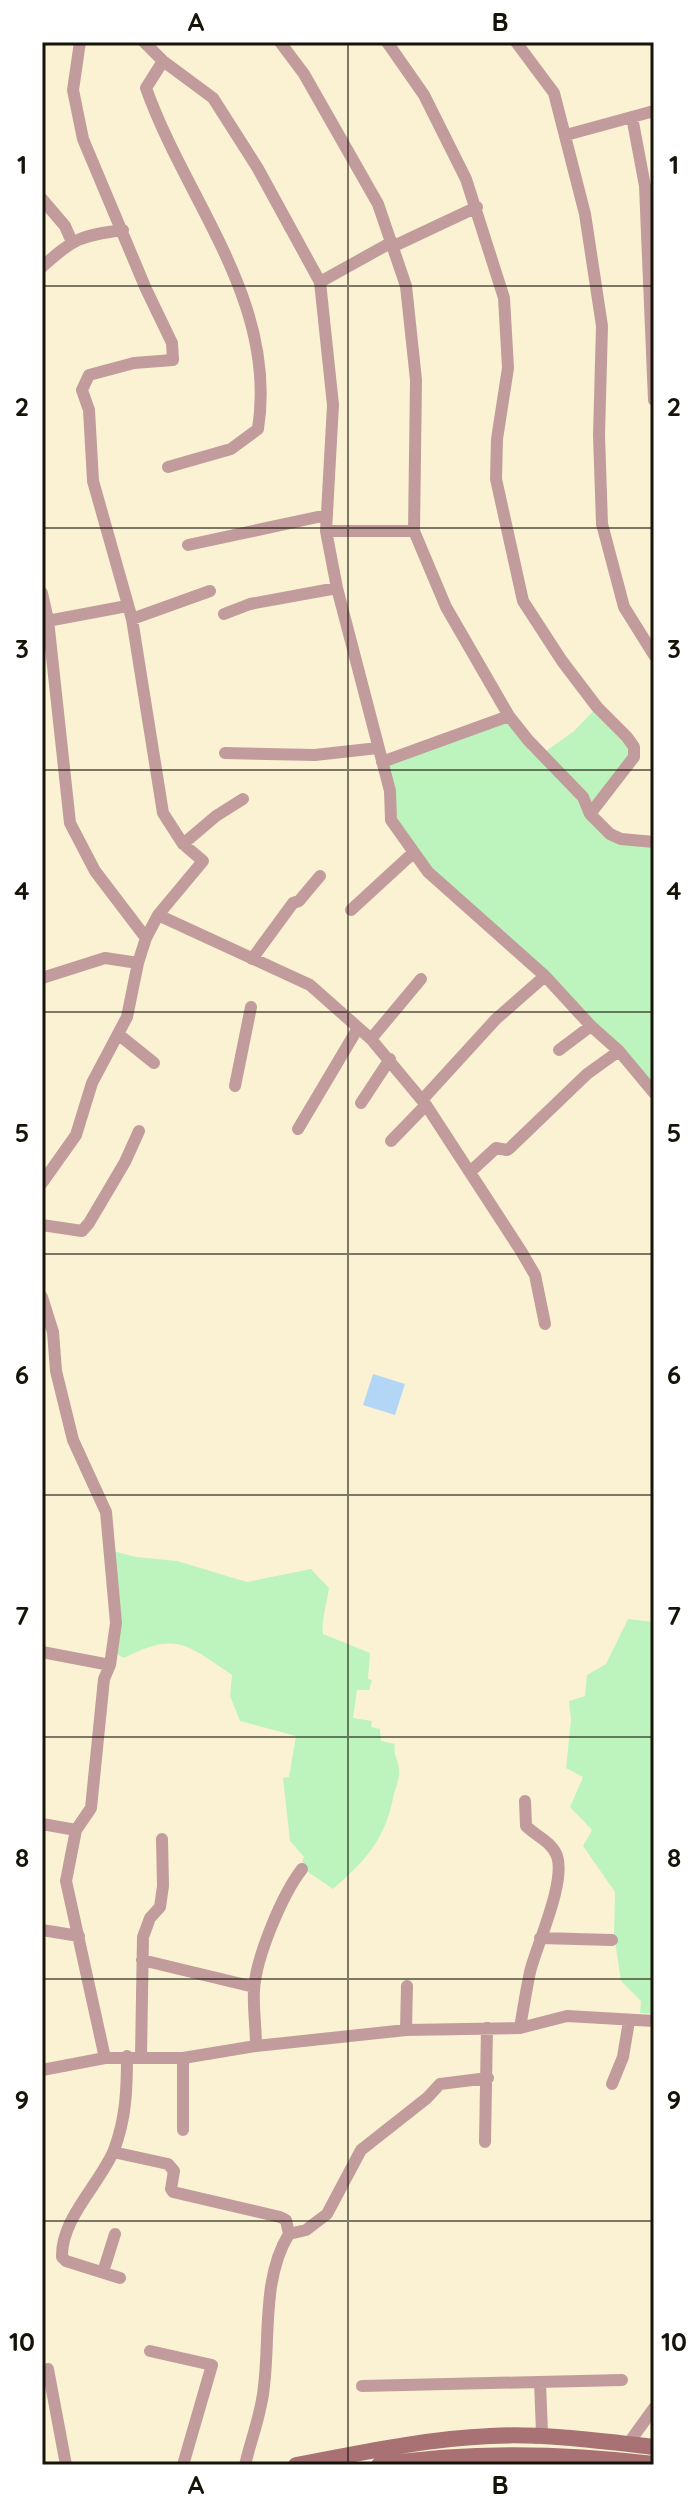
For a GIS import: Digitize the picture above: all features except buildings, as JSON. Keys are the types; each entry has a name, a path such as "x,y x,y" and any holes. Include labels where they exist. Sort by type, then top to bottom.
{"main road":[{"path":"296,2465 418,2443 492,2436 654,2447"},
{"path":"379,2465 464,2456 526,2460 615,2459 654,2464"}],"street":[{"path":"42,1183 76,1135 92,1083 127,1017 146,938 158,915 203,861 183,844 163,813 130,613 93,481 89,410 82,390 89,375 134,363 173,360 172,343 83,139 73,90 80,42"},
{"path":"144,42 163,61 213,98 257,167 320,282 333,405 326,531 337,588 390,791 391,820 428,872 545,976 619,1051 654,1093"},
{"path":"280,42 304,74 378,204 406,286 416,380 414,531 446,607 509,716 583,797 590,814 603,828 621,839 654,842"},
{"path":"387,42 424,95 466,179 504,298 508,368 497,439 496,479 523,601 562,661 597,707 634,747 634,757 590,814"},
{"path":"516,42 554,93 585,214 602,326 599,435 602,524 624,607 654,655"},
{"path":"163,61 146,88 167,140 239,282 254,335 262,405 258,429 231,449 168,467"},
{"path":"566,135 654,111"},
{"path":"632,117 645,186 654,400"},
{"path":"42,199 65,226 72,242"},
{"path":"320,282 393,244 477,207"},
{"path":"42,267 72,242 88,234 123,230"},
{"path":"188,545 327,515"},
{"path":"326,531 414,531"},
{"path":"224,614 250,604 337,588"},
{"path":"45,621 130,613 210,591"},
{"path":"42,593 70,823 95,871 146,938"},
{"path":"382,762 509,716"},
{"path":"225,753 293,755 378,748"},
{"path":"183,844 216,816 243,799"},
{"path":"351,910 413,853"},
{"path":"252,959 293,903 299,901 320,876"},
{"path":"158,915 310,985 390,1059 424,1103 535,1275 545,1324"},
{"path":"42,978 105,958 138,963"},
{"path":"391,1141 496,1019 545,976"},
{"path":"371,1039 421,979"},
{"path":"235,1086 251,1007"},
{"path":"559,1050 591,1026"},
{"path":"298,1129 358,1028"},
{"path":"118,1034 154,1063"},
{"path":"470,1172 496,1148 510,1148 587,1074 619,1051"},
{"path":"361,1103 390,1059"},
{"path":"42,1225 82,1231 125,1162 139,1131"},
{"path":"42,1297 53,1332 56,1371 73,1440 106,1512 116,1623 110,1665 104,1679 91,1808 76,1830 66,1881 105,2058"},
{"path":"42,1652 110,1665"},
{"path":"520,2028 530,1974 554,1900 559,1866 557,1855 549,1844 526,1826 525,1801"},
{"path":"42,1824 76,1830"},
{"path":"141,2056 142,1960 150,1918 160,1907 162,1839"},
{"path":"256,2046 254,1987 259,1961 290,1885 302,1869"},
{"path":"42,1930 79,1936"},
{"path":"540,1938 612,1940"},
{"path":"142,1960 254,1987"},
{"path":"406,2030 407,1986"},
{"path":"42,2070 105,2058 183,2058 256,2046 406,2030 520,2028 567,2016 654,2021"},
{"path":"612,2084 623,2057 629,2021"},
{"path":"485,2142 487,2028"},
{"path":"120,2278 66,2261 61,2251 71,2222 113,2152 126,2113 127,2056"},
{"path":"183,2058 183,2130"},
{"path":"245,2465 264,2390 272,2280 282,2244 289,2234 306,2230 327,2214 361,2150 427,2098 440,2084 488,2078"},
{"path":"113,2152 168,2164 174,2171 173,2192 280,2217 286,2220 289,2234"},
{"path":"103,2272 115,2234"},
{"path":"150,2351 212,2365 183,2465"},
{"path":"48,2369 66,2465"},
{"path":"362,2386 622,2380"},
{"path":"536,2438 542,2433 540,2382"},
{"path":"628,2444 654,2408"}],"green space":[{"path":"597,707 634,747 590,814 603,828 654,842 654,1093 619,1051 428,872 391,820 382,762 509,716 542,754 574,731"},
{"path":"109,1550 136,1557 177,1561 247,1582 311,1569 329,1588 323,1634 370,1653 368,1679 372,1680 369,1690 357,1690 353,1718 372,1721 371,1727 380,1729 381,1741 395,1744 399,1772 380,1836 365,1858 333,1889 305,1870 304,1857 290,1841 283,1778 289,1777 296,1736 240,1721 230,1696 232,1675 192,1649 181,1645 157,1645 124,1658 112,1651"},
{"path":"628,1619 654,1622 654,2014 640,2013 641,2001 621,1981 614,1935 615,1892 583,1846 592,1830 570,1807 583,1777 566,1768 571,1720 569,1701 585,1696 587,1675 606,1664"}],"water":[{"path":"373,1374 405,1384 395,1415 363,1405"}]}
